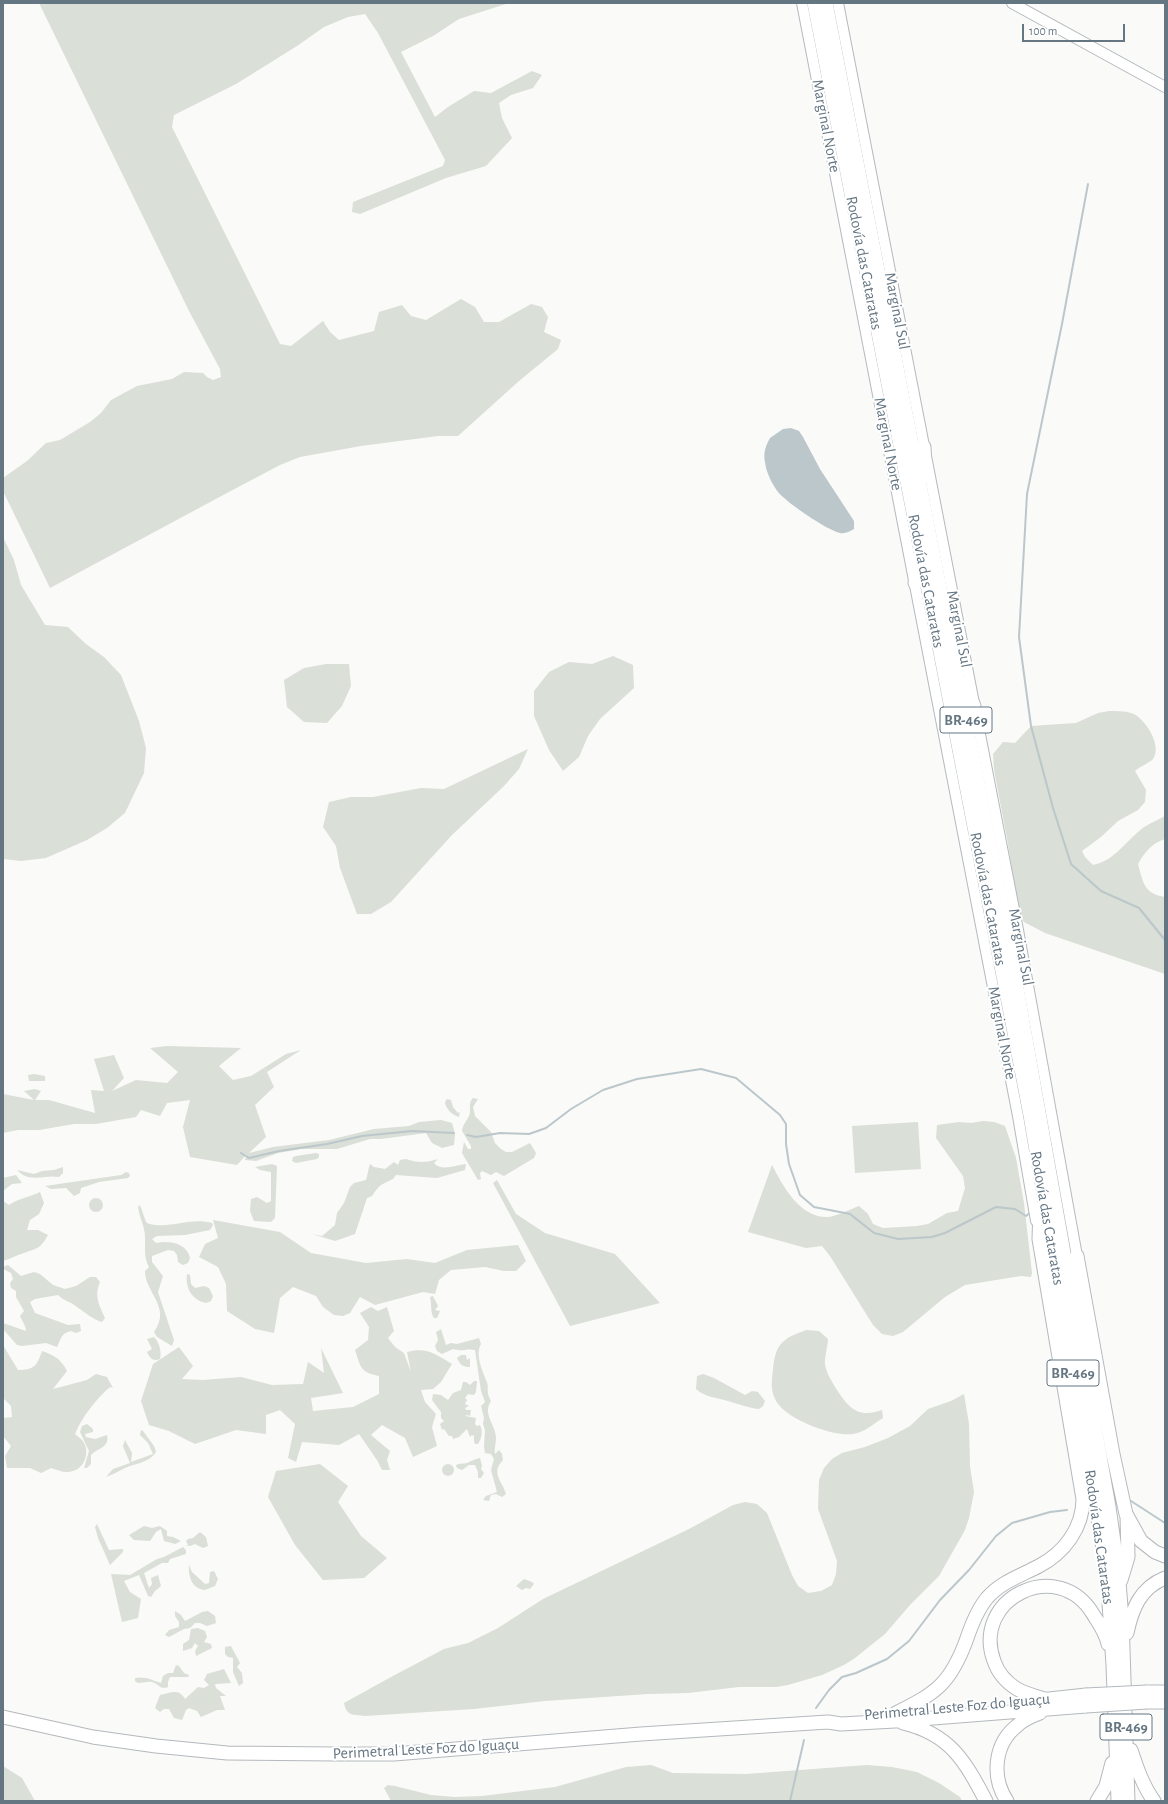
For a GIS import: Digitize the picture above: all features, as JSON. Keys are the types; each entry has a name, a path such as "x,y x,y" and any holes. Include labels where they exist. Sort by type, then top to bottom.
{"highway":[{"name":"Rodovía das Cataratas","path":"814,3 1030,1115 1107,1572 1113,1665 1118,1801"},
{"name":"Rodovía das Cataratas","path":"826,3 1006,926 1109,1507 1119,1587 1123,1652 1128,1801"},
{"path":"924,447 926,513"},
{"path":"915,583 920,547"},
{"path":"954,660 974,706"},
{"path":"896,1717 932,1694 940,1687 956,1665 978,1612 986,1600 1005,1583 1038,1566 1058,1552 1076,1530 1083,1511 1083,1499 1039,1239 1040,1175"},
{"path":"1072,1303 1077,1256"},
{"path":"1077,1256 1113,1454 1126,1514 1128,1557 1119,1587"},
{"path":"1126,1514 1141,1541 1155,1552 1165,1556"},
{"path":"1123,1652 1131,1615 1137,1602 1151,1586 1165,1578"},
{"path":"1049,1704 1022,1692 1009,1683 999,1671 992,1657 991,1633 995,1618 1009,1600 1022,1591 1037,1587 1053,1587 1068,1591 1081,1599 1091,1611 1107,1638 1113,1665"},
{"path":"1147,1697 1165,1692"},
{"path":"1147,1697 1165,1702"},
{"name":"Perimetral Leste Foz do Iguaçu","path":"3,1717 93,1737 156,1746 227,1753 394,1754 641,1734 828,1722 841,1724 896,1717 1147,1697"},
{"path":"1007,1801 1000,1788 997,1774 997,1761 1001,1747 1008,1735 1018,1725 1049,1704"},
{"path":"896,1717 925,1730 948,1744 964,1762 986,1801"},
{"path":"1097,1801 1106,1786 1111,1771 1115,1726"},
{"path":"1126,1736 1138,1771 1154,1801"}],"street":[{"name":"Marginal Norte","path":"802,3 1018,1116 1039,1239"},
{"name":"Marginal Sul","path":"838,3 998,827 1077,1256"},
{"path":"1012,3 1165,87"}],"shaded area":[{"path":"39,3 509,3 459,19 433,36 401,52 435,117 474,91 491,93 532,71 542,75 533,88 511,95 499,103 502,118 512,138 486,166 446,178 360,214 352,212 353,202 443,166 445,160 378,33 365,14 348,17 324,27 297,46 236,84 174,115 172,127 280,344 291,346 323,321 330,332 339,340 374,331 379,312 402,305 411,316 426,320 461,299 475,307 484,322 499,322 531,304 542,307 548,317 544,332 561,340 558,349 519,381 458,436 438,436 361,446 300,457 280,465 50,588 3,491 3,478 27,461 46,443 60,440 90,422 101,413 111,400 137,386 172,379 184,372 203,373 213,380 221,377 220,369 189,311"},
{"path":"791,428 799,431 803,437 820,469 854,521 854,529 842,533 834,531 808,516 778,492 768,474 764,455 770,438 783,429"},
{"path":"3,537 14,560 21,585 45,625 68,627 86,644 104,657 121,675 139,721 146,748 144,773 125,813 107,828 87,840 46,858 21,861 3,859"},
{"path":"613,656 633,665 634,688 600,719 588,736 579,757 563,771 549,750 534,716 534,691 549,672 569,662 592,664"},
{"path":"326,664 349,664 351,686 342,706 327,723 304,722 287,707 284,680 304,668"},
{"path":"1123,711 1136,715 1151,732 1156,747 1155,753 1152,760 1135,771 1146,790 1145,802 1138,810 1118,821 1101,837 1082,851 1085,857 1093,865 1100,863 1117,852 1144,827 1165,816 1165,839 1156,843 1149,849 1138,864 1143,882 1149,890 1165,897 1165,974 1045,933 1024,922 1019,914 994,770 993,754 1003,742 1015,743 1031,726 1076,723 1098,713"},
{"path":"528,749 519,769 504,786 452,835 391,902 371,914 357,914 340,868 336,846 323,827 329,802 351,797 373,797 421,788 444,789"},
{"path":"167,1046 241,1048 219,1066 233,1080 251,1076 286,1054 301,1050 267,1072 274,1087 255,1105 266,1137 249,1153 273,1147 329,1140 374,1129 409,1126 419,1122 441,1120 452,1123 455,1134 454,1145 442,1148 432,1143 426,1133 370,1139 337,1149 301,1149 278,1153 256,1161 245,1160 247,1154 237,1165 190,1157 183,1127 190,1100 167,1103 160,1116 141,1110 136,1117 96,1124 74,1124 39,1130 18,1130 3,1133 3,1094 34,1100 24,1091 35,1089 41,1091 35,1100 49,1100 95,1113 91,1090 104,1091 94,1059 114,1055 124,1078 112,1091 136,1080 167,1083 178,1072 150,1048"},
{"path":"34,1074 45,1076 45,1081 29,1081 28,1075"},
{"path":"473,1098 478,1099 473,1107 475,1116 491,1132 495,1143 501,1149 506,1152 512,1152 530,1143 536,1153 534,1158 504,1176 496,1172 491,1175 482,1171 480,1173 481,1179 478,1180 462,1153 464,1142 468,1149 471,1149 471,1146 462,1131 470,1114 470,1102"},
{"path":"447,1099 451,1100 453,1107 458,1113 460,1112 459,1117 454,1115 448,1109 445,1104"},
{"path":"983,1121 994,1122 1005,1126 1016,1158 1024,1203 1032,1273 1031,1277 1021,1276 965,1285 945,1297 903,1332 893,1336 882,1334 873,1325 830,1256 822,1246 806,1248 748,1232 772,1165 781,1182 793,1199 808,1212 817,1216 830,1217 859,1206 868,1214 873,1224 883,1228 928,1224 947,1213 958,1211 965,1188 963,1176 936,1138 937,1125"},
{"path":"918,1122 921,1169 855,1173 852,1126"},
{"path":"316,1153 319,1154 317,1159 296,1163 292,1161 293,1157 296,1156"},
{"path":"406,1159 422,1162 438,1159 434,1163 437,1166 445,1168 466,1164 465,1170 437,1178 396,1175 393,1179 379,1187 372,1196 367,1198 355,1234 335,1241 312,1234 322,1236 335,1225 337,1213 344,1203 350,1187 354,1183 366,1180 370,1164 374,1167 385,1169 394,1162 398,1165 400,1160"},
{"path":"272,1164 277,1166 275,1218 271,1222 254,1221 250,1211 251,1199 257,1197 267,1203 271,1201 271,1172 260,1170 255,1167"},
{"path":"63,1167 63,1173 59,1177 53,1176 32,1178 27,1177 17,1170 34,1174"},
{"path":"126,1172 129,1173 130,1176 128,1178 99,1182 81,1188 80,1193 74,1196 66,1188 51,1189 45,1186 121,1175"},
{"path":"16,1175 22,1183 12,1184 3,1191 3,1178"},
{"path":"497,1180 516,1214 545,1233 615,1254 660,1303 570,1326 493,1183"},
{"path":"40,1192 44,1203 39,1214 30,1220 27,1230 38,1230 48,1235 43,1243 33,1250 3,1261 3,1201 9,1205"},
{"path":"96,1198 101,1200 103,1205 101,1210 96,1212 91,1210 89,1205 91,1200"},
{"path":"140,1205 146,1222 149,1224 165,1225 196,1221 212,1223 213,1225 210,1230 185,1235 157,1236 152,1239 156,1243 172,1242 181,1246 188,1253 190,1258 188,1263 183,1265 178,1262 177,1255 174,1251 168,1250 152,1256 152,1262 163,1276 158,1292 174,1340 172,1346 157,1337 154,1332 159,1323 160,1315 156,1300 146,1279 145,1271 149,1267 145,1253 145,1234 138,1207"},
{"path":"213,1220 280,1232 311,1253 366,1263 407,1259 435,1263 467,1250 518,1245 526,1261 516,1271 504,1271 485,1267 451,1270 439,1280 435,1294 423,1292 375,1305 360,1297 350,1313 343,1316 334,1315 323,1307 316,1296 293,1287 280,1298 274,1333 255,1329 227,1311 226,1284 218,1267 199,1257 205,1244 218,1238"},
{"path":"8,1265 21,1276 34,1272 40,1274 53,1285 65,1289 76,1286 90,1277 96,1277 100,1282 97,1296 105,1318 102,1322 95,1319 58,1295 35,1299 30,1302 35,1313 68,1325 80,1324 81,1331 76,1333 71,1331 65,1333 57,1347 46,1343 22,1346 17,1345 3,1329 3,1323 26,1331 20,1316 24,1311 16,1297 16,1291 11,1288 10,1283 13,1279 11,1273 3,1267"},
{"path":"187,1274 190,1275 191,1284 195,1288 204,1286 209,1288 213,1296 211,1301 206,1303 197,1299 190,1293 187,1284"},
{"path":"433,1296 438,1306 435,1310 440,1311 437,1318 434,1318 432,1314 430,1297"},
{"path":"371,1307 378,1311 387,1307 394,1331 388,1338 395,1347 404,1353 411,1372 407,1352 420,1350 431,1352 452,1364 441,1382 433,1389 421,1390 425,1402 436,1414 432,1427 437,1446 413,1457 405,1438 382,1425 371,1435 390,1451 387,1460 390,1470 382,1470 359,1434 339,1445 302,1442 296,1462 288,1458 295,1424 280,1410 266,1415 266,1434 236,1430 195,1444 169,1431 149,1425 141,1401 153,1364 179,1347 193,1366 182,1379 203,1380 241,1377 272,1385 303,1384 308,1362 324,1373 321,1348 343,1393 311,1398 313,1411 353,1407 379,1394 379,1376 368,1373 362,1368 355,1350 368,1340 369,1327 360,1313"},
{"path":"441,1329 446,1345 451,1343 457,1344 479,1338 481,1344 479,1348 479,1357 487,1383 488,1395 491,1401 488,1410 496,1438 495,1454 499,1450 502,1454 503,1460 499,1465 497,1473 506,1494 502,1497 496,1494 491,1495 489,1501 483,1500 486,1496 497,1492 491,1470 494,1459 491,1454 485,1453 484,1447 485,1430 481,1406 485,1402 481,1391 475,1350 453,1349 442,1354 437,1351 435,1346 438,1340 436,1332"},
{"path":"806,1330 819,1331 828,1339 825,1359 826,1367 832,1382 844,1400 860,1412 866,1413 882,1410 883,1418 861,1432 853,1434 834,1433 822,1430 798,1420 780,1406 773,1395 772,1388 773,1365 776,1354 779,1346 786,1339"},
{"path":"154,1337 160,1347 161,1356 158,1360 152,1359 147,1352 152,1349 147,1339"},
{"path":"3,1345 18,1370 28,1369 34,1366 42,1351 60,1360 67,1371 53,1389 87,1380 96,1374 107,1377 113,1388 110,1387 85,1415 75,1434 85,1444 86,1449 83,1463 77,1469 67,1472 51,1468 41,1473 30,1468 7,1468 5,1456 11,1446 3,1436 3,1418 12,1417 11,1406 3,1398"},
{"path":"461,1355 466,1355 467,1360 470,1358 470,1367 464,1366 459,1362 457,1358"},
{"path":"703,1374 714,1378 745,1395 752,1391 758,1392 765,1401 763,1406 759,1409 751,1408 711,1397 700,1392 696,1389 697,1376"},
{"path":"474,1381 477,1381 476,1392 474,1395 468,1394 465,1398 467,1400 465,1404 469,1406 465,1408 466,1410 471,1410 470,1416 465,1416 476,1418 475,1424 477,1426 480,1425 482,1434 478,1444 475,1444 474,1436 472,1435 470,1437 467,1429 459,1437 453,1439 452,1436 449,1436 444,1429 442,1430 440,1424 444,1421 441,1418 441,1412 432,1400 433,1394 441,1395 448,1400 453,1393 461,1390 463,1382 470,1385"},
{"path":"964,1394 969,1424 970,1466 974,1492 965,1530 939,1576 910,1605 885,1634 844,1665 822,1675 776,1687 739,1687 688,1693 648,1694 545,1701 474,1709 365,1716 354,1715 347,1711 344,1703 391,1677 444,1649 468,1643 498,1628 543,1599 689,1529 733,1505 745,1502 757,1504 767,1513 792,1575 798,1586 808,1593 821,1591 832,1585 836,1574 837,1561 818,1509 819,1480 824,1468 832,1459 842,1453 865,1447 888,1438 910,1426 928,1409 951,1401"},
{"path":"87,1424 93,1429 93,1432 85,1434 86,1437 95,1439 107,1435 107,1443 91,1455 91,1464 87,1468 84,1468 89,1451 80,1432 82,1426"},
{"path":"141,1430 154,1446 156,1452 145,1461 127,1467 106,1477 113,1469 130,1463 123,1446 125,1440 132,1453 131,1462 153,1454 148,1443 140,1435"},
{"path":"480,1458 482,1466 481,1469 484,1473 481,1478 478,1478 478,1472 475,1465 469,1465 462,1470 457,1468 456,1465"},
{"path":"320,1464 348,1486 338,1502 361,1536 387,1558 364,1578 323,1580 295,1545 268,1497 276,1471"},
{"path":"450,1464 453,1465 453,1475 446,1476 443,1475 442,1468 443,1465"},
{"path":"97,1524 109,1550 123,1549 123,1552 110,1565 98,1538 95,1527"},
{"path":"144,1526 152,1528 160,1526 167,1531 167,1536 181,1541 175,1544 164,1541 161,1529 156,1532 150,1541 134,1540 129,1535"},
{"path":"200,1532 206,1537 208,1546 203,1548 195,1544 190,1546 185,1545 188,1545 186,1541 188,1539 193,1538"},
{"path":"183,1547 186,1550 186,1554 170,1559 168,1563 162,1563 144,1573 149,1588 152,1584 151,1578 158,1575 161,1586 151,1597 148,1596 139,1575 124,1581 130,1592 141,1599 138,1618 122,1622 111,1574 130,1575 157,1559"},
{"path":"189,1565 192,1572 205,1584 209,1583 210,1572 214,1571 218,1579 215,1586 205,1590 194,1585 189,1573"},
{"path":"524,1579 534,1584 530,1589 526,1588 522,1590 516,1586"},
{"path":"175,1611 181,1615 185,1621 202,1612 208,1611 215,1616 216,1623 207,1626 200,1623 195,1623 190,1628 184,1629 169,1637 165,1635 169,1630 179,1627 179,1622 175,1616"},
{"path":"198,1628 205,1631 207,1637 204,1642 211,1644 212,1648 196,1656 195,1651 198,1646 195,1643 192,1648 183,1651 183,1644 189,1640 191,1629"},
{"path":"231,1646 240,1663 237,1667 242,1673 243,1683 239,1686 233,1672 233,1658 228,1657 225,1654 225,1647"},
{"path":"176,1665 179,1666 184,1673 189,1675 188,1677 170,1677 168,1687 161,1687 152,1682 138,1683 135,1681 135,1678 142,1678 161,1683 163,1676 168,1673 173,1673"},
{"path":"224,1669 231,1683 215,1684 216,1688 226,1696 220,1696 225,1710 217,1710 201,1717 197,1711 189,1708 186,1710 182,1720 174,1718 169,1709 164,1709 160,1712 155,1708 160,1695 177,1692 180,1693 185,1699 198,1687 204,1688 209,1685 204,1680 207,1674"},
{"path":"651,1765 673,1773 746,1774 867,1765 892,1767 917,1772 939,1783 960,1797 962,1801 391,1801 384,1788 388,1785 431,1795 455,1797 482,1796 555,1787 626,1767"},
{"path":"3,1766 22,1778 35,1801 3,1801"}],"waterway":[{"path":"1088,184 1062,324 1027,494 1019,637 1031,726 1053,808 1071,864 1101,891 1139,908 1165,940"},
{"path":"467,1135 476,1137 500,1133 529,1134 546,1128 571,1109 603,1090 637,1079 701,1069 736,1078 780,1115 786,1124 786,1144 789,1164 800,1195 814,1207 850,1214 874,1233 898,1239 932,1237 945,1233 996,1207 1015,1209 1026,1216 1031,1212"},
{"path":"241,1153 249,1158 362,1136 412,1131 454,1133"},
{"path":"1131,1501 1165,1523"},
{"path":"816,1708 829,1690 842,1677 856,1673 887,1659 909,1641 940,1600 969,1570 996,1536 1012,1523 1050,1512 1067,1510"},
{"path":"790,1801 804,1740"}]}
